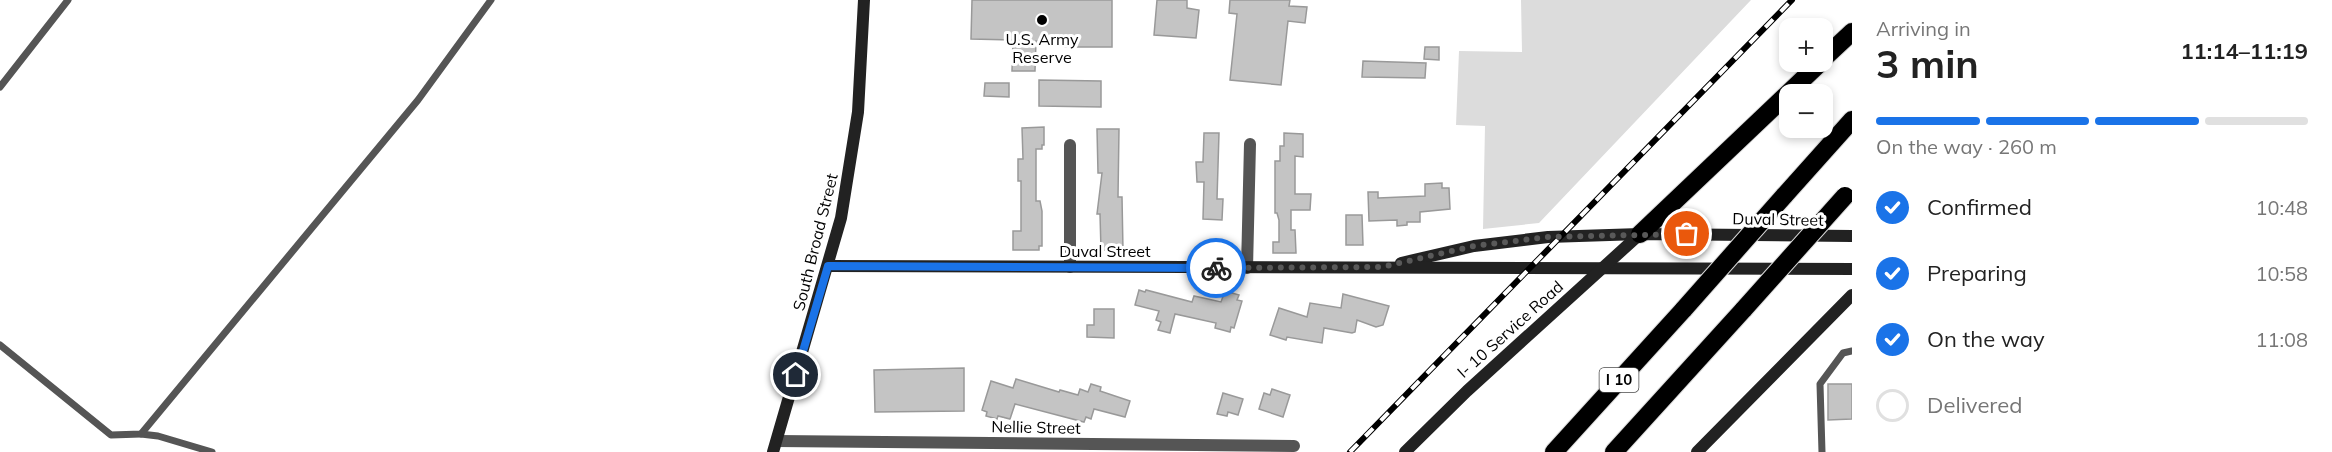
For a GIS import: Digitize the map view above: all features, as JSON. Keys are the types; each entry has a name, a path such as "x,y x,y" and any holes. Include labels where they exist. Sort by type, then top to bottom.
{"highway":[{"path":"1833,50 1852,32"},
{"path":"1640,234 1810,72"},
{"name":"I 10","path":"1554,452 1852,120"},
{"name":"I 10","path":"1614,452 1848,192"}],"street":[{"name":"South Broad Street","path":"775,446 841,218 855,143 864,0"},
{"path":"1247,268 1250,144"},
{"path":"1070,145 1070,267"},
{"name":"Duval Street","path":"1382,267 1485,244 1548,237 1640,234 1852,236"},
{"name":"I- 10 Service Road","path":"1405,452 1467,391 1640,234"},
{"name":"Duval Street","path":"828,266 1852,269"},
{"path":"1697,452 1852,295"},
{"name":"Nellie Street","path":"775,446 1294,446"}],"lane":[{"path":"0,87 68,0"},
{"path":"141,434 418,100 491,0"},
{"path":"0,345 111,435 158,436 212,452"},
{"path":"1822,452 1820,384 1843,353 1852,351"}],"shaded area":[{"path":"1521,0 1751,0 1539,223 1483,229 1485,126 1456,125 1459,51 1522,52"}],"building":[{"name":"U.S. Army Reserve","path":"972,0 1112,0 1112,47 1065,47 1065,41 1036,41 1035,71 1012,71 1013,40 971,39"},
{"path":"1157,0 1187,0 1187,8 1199,10 1196,38 1154,35"},
{"path":"1230,0 1290,0 1289,6 1307,7 1305,23 1288,21 1281,85 1230,80 1237,14 1229,13"},
{"path":"1425,47 1439,47 1439,60 1424,59"},
{"path":"1363,61 1426,63 1425,78 1362,77"},
{"path":"1039,80 1101,81 1101,107 1039,106"},
{"path":"985,83 1009,83 1009,97 984,96"},
{"path":"1044,127 1044,145 1042,149 1036,149 1036,201 1040,201 1042,211 1042,246 1039,246 1039,250 1013,250 1013,231 1021,231 1021,181 1018,181 1018,159 1023,159 1022,128"},
{"path":"1097,129 1119,129 1118,197 1122,197 1123,250 1101,250 1100,214 1097,214 1102,173 1098,173"},
{"path":"1204,133 1219,133 1217,199 1223,199 1222,220 1203,219 1204,182 1197,182 1196,162 1203,162"},
{"path":"1284,133 1303,134 1303,157 1295,156 1295,194 1311,194 1310,210 1291,210 1291,230 1295,230 1296,253 1273,253 1273,242 1279,242 1279,220 1275,213 1275,161 1280,161 1280,146 1284,146"},
{"path":"1442,183 1442,188 1449,188 1450,209 1420,212 1420,222 1407,222 1407,225 1397,226 1397,220 1369,221 1368,192 1378,192 1378,198 1425,196 1425,184"},
{"path":"1346,215 1362,215 1363,245 1346,245"},
{"path":"1139,290 1192,302 1194,296 1221,302 1225,291 1239,295 1237,300 1242,301 1234,328 1231,327 1230,332 1215,328 1216,323 1175,314 1170,333 1158,330 1161,322 1156,320 1159,311 1135,305"},
{"path":"1343,294 1389,306 1383,325 1376,327 1357,320 1355,332 1352,333 1324,328 1322,343 1287,337 1286,340 1270,335 1279,308 1307,317 1310,303 1341,308"},
{"path":"1094,309 1114,309 1114,338 1087,337 1087,325 1094,325"},
{"path":"964,368 964,411 875,412 874,370"},
{"path":"1016,379 1059,392 1060,390 1078,395 1080,389 1088,392 1091,384 1101,387 1100,391 1130,401 1125,417 1094,409 1091,419 1086,417 1084,422 1015,404 1010,419 986,416 987,412 982,410 991,381 1013,388"},
{"path":"1828,384 1852,384 1852,419 1828,420"},
{"path":"1272,389 1290,395 1283,417 1259,409 1264,393 1270,395"},
{"path":"1223,393 1243,399 1238,415 1228,412 1227,416 1217,414"}],"railway":[{"path":"1350,452 1792,0"}],"way so far":[{"path":"1216,268 1382,267 1474,246 1548,237 1687,234"}],"place":[{"name":"U.S. Army Reserve","path":"1042,20"}],"route":[{"path":"796,375 828,266 1216,268"}]}
